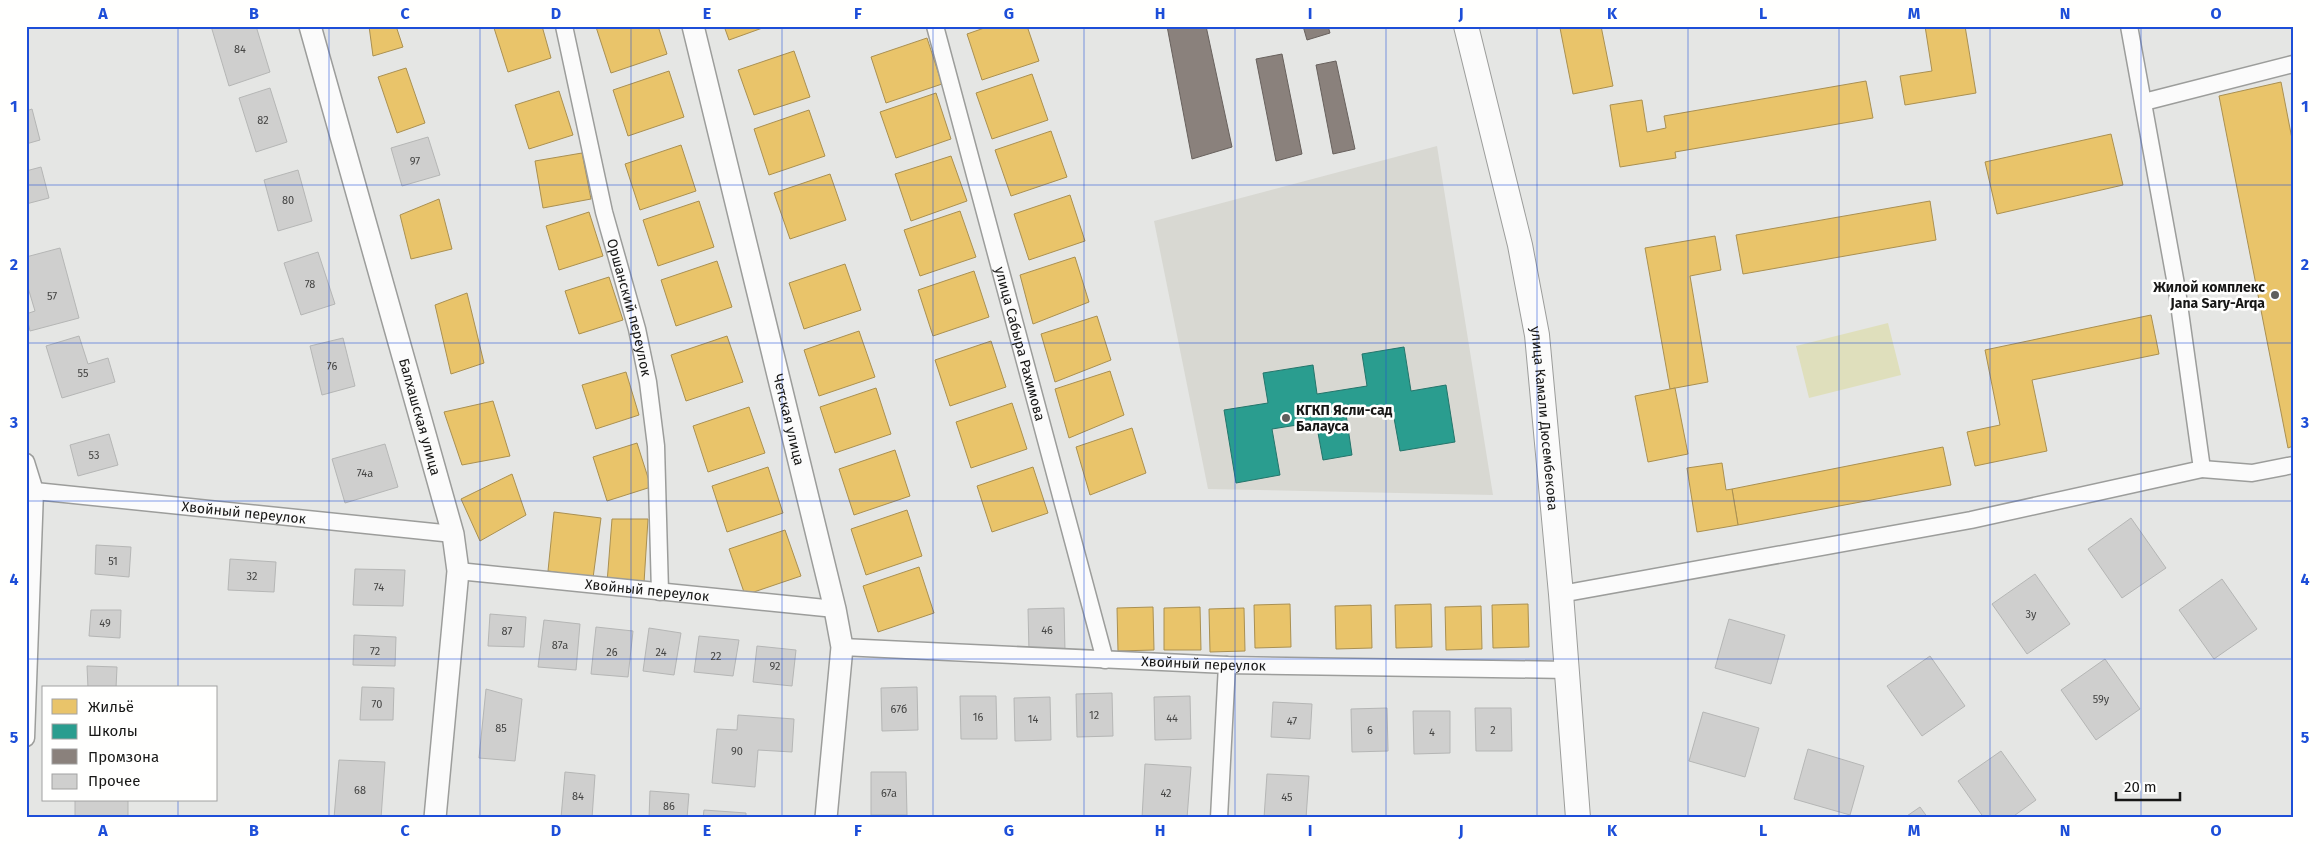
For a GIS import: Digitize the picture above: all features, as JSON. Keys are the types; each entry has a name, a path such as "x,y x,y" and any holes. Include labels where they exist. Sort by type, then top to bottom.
{"main road":[{"name":"улица Камали Дюсембекова","path":"1466,26 1520,245 1537,334 1562,594 1578,818"}],"street":[{"name":"Балхашская улица","path":"310,26 453,534 458,571 435,818"},
{"name":"Оршанский переулок","path":"564,26 604,212 637,329 648,382 656,446 660,592"},
{"name":"Четская улица","path":"693,26 835,610 842,647 826,818"},
{"name":"улица Сабыра Рахимова","path":"936,26 1105,660"},
{"path":"2129,26 2178,290 2202,469"},
{"path":"2144,102 2293,64"},
{"path":"26,462 35,491 26,738"},
{"path":"1562,594 1971,520 2202,469 2252,473 2293,464"},
{"name":"Хвойный переулок","path":"35,491 453,534"},
{"name":"Хвойный переулок","path":"458,571 835,610"},
{"name":"Хвойный переулок","path":"842,647 1227,666 1568,670"},
{"path":"1219,818 1227,666"}],"shaded area":[{"path":"1437,146 1493,495 1208,489 1154,221"}],"green space":[{"path":"1888,323 1901,375 1809,398 1796,346"}],"building: Жильё":[{"path":"369,26 396,26 403,47 373,56"},
{"path":"499,26 542,26 551,58 508,72 494,28"},
{"path":"658,26 667,54 611,73 596,27"},
{"path":"724,26 768,26 729,40"},
{"path":"990,26 1027,26 1039,61 982,80 967,34"},
{"path":"1567,26 1601,26 1613,86 1573,94 1560,28"},
{"path":"1925,26 1965,26 1976,93 1905,105 1900,76 1932,71"},
{"path":"927,38 942,84 886,103 871,57"},
{"path":"794,51 810,97 754,115 738,70"},
{"path":"406,68 425,123 397,133 378,77"},
{"path":"669,71 684,117 628,136 613,90"},
{"path":"1032,74 1048,120 992,139 976,93"},
{"path":"1866,81 1873,118 1675,152 1676,158 1620,167 1610,105 1642,100 1647,132 1666,128 1664,116"},
{"name":"Жилой комплекс Jana Sary-Arqa","path":"2281,82 2293,144 2293,446 2288,448 2219,96"},
{"path":"559,91 573,135 529,149 515,105"},
{"path":"936,93 951,139 896,158 880,112"},
{"path":"809,110 825,156 769,175 754,129"},
{"path":"1051,131 1067,177 1011,196 995,150"},
{"path":"2111,134 2123,185 1997,214 1985,162"},
{"path":"681,145 696,191 640,210 625,164"},
{"path":"582,153 591,199 543,208 535,161"},
{"path":"951,156 967,201 911,221 895,174"},
{"path":"830,174 846,220 790,239 774,193"},
{"path":"1070,195 1085,241 1029,260 1014,214"},
{"path":"439,199 452,249 411,259 400,215"},
{"path":"699,201 714,247 658,266 643,220"},
{"path":"1930,201 1936,240 1743,274 1736,235"},
{"path":"960,211 976,257 920,276 904,230"},
{"path":"589,212 603,256 559,270 546,226"},
{"path":"1715,236 1721,270 1690,276 1708,382 1670,389 1645,248"},
{"path":"1075,257 1089,302 1033,324 1020,275"},
{"path":"717,261 732,307 676,326 661,280"},
{"path":"845,264 861,310 804,329 789,283"},
{"path":"974,271 989,317 933,336 918,290"},
{"path":"609,277 623,320 579,334 565,291"},
{"path":"467,293 484,363 451,374 435,305"},
{"path":"2151,315 2159,354 2032,380 2047,451 1975,466 1967,432 2000,425 1985,350"},
{"path":"1097,316 1111,360 1055,382 1041,334"},
{"path":"859,331 875,377 819,396 804,350"},
{"path":"727,336 743,382 686,401 671,355"},
{"path":"991,341 1006,387 950,406 935,360"},
{"path":"1110,371 1124,415 1069,438 1055,389"},
{"path":"626,372 639,415 596,429 582,385"},
{"path":"876,388 891,434 835,453 820,407"},
{"path":"1675,388 1688,454 1648,462 1635,396"},
{"path":"493,401 510,456 462,465 444,412"},
{"path":"1012,403 1027,449 971,468 956,422"},
{"path":"749,407 765,453 708,472 693,426"},
{"path":"1132,428 1146,473 1090,495 1076,447"},
{"path":"637,443 651,487 607,501 593,457"},
{"path":"1943,447 1951,485 1738,525 1732,489"},
{"path":"895,450 910,496 854,515 839,469"},
{"path":"1722,463 1726,490 1732,489 1738,525 1697,532 1687,468"},
{"path":"768,467 783,513 727,532 712,486"},
{"path":"1033,467 1048,513 992,532 977,486"},
{"path":"512,474 526,515 480,541 461,499"},
{"path":"907,510 922,556 866,575 851,529"},
{"path":"554,512 601,518 593,578 548,571"},
{"path":"612,519 648,519 644,583 607,583"},
{"path":"785,530 801,576 745,595 729,549"},
{"path":"919,567 934,613 878,632 863,586"},
{"path":"1290,604 1291,647 1255,648 1254,605"},
{"path":"1431,604 1432,647 1396,648 1395,605"},
{"path":"1528,604 1529,647 1493,648 1492,605"},
{"path":"1371,605 1372,648 1336,649 1335,606"},
{"path":"1481,606 1482,649 1446,650 1445,607"},
{"path":"1153,607 1154,650 1118,651 1117,608"},
{"path":"1200,607 1201,650 1164,650 1164,608"},
{"path":"1244,608 1245,651 1210,652 1209,609"}],"building: Школы":[{"name":"КГКП Ясли-сад Балауса","path":"1404,347 1411,391 1446,385 1455,442 1400,451 1392,407 1346,414 1352,455 1323,460 1316,422 1272,429 1280,475 1236,483 1224,410 1268,403 1263,373 1313,365 1317,394 1367,386 1362,354"}],"building: Промзона":[{"path":"1167,26 1206,26 1232,147 1192,159"},
{"path":"1303,26 1328,26 1330,33 1307,40"},
{"path":"1282,54 1302,154 1276,161 1256,59"},
{"path":"1336,61 1355,149 1333,154 1316,65"}],"building: Прочее":[{"path":"211,26 256,26 270,72 229,86"},
{"path":"270,88 287,142 256,152 239,98"},
{"path":"32,109 40,140 26,144 26,111"},
{"path":"428,137 440,175 402,186 391,148"},
{"path":"41,167 49,198 26,204 26,171"},
{"path":"298,170 312,221 278,231 264,180"},
{"path":"60,248 79,318 30,331 26,314 35,311 26,281 26,257"},
{"path":"318,252 335,304 301,315 284,263"},
{"path":"79,336 88,364 108,358 115,382 62,398 46,346"},
{"path":"343,338 355,386 322,395 310,346"},
{"path":"109,434 118,465 78,476 70,445"},
{"path":"385,444 398,487 345,503 332,459"},
{"path":"2131,518 2166,568 2122,598 2088,549"},
{"path":"96,545 131,547 129,577 95,574"},
{"path":"230,559 276,562 274,592 228,590"},
{"path":"355,569 405,570 403,606 353,605"},
{"path":"2035,574 2070,624 2027,654 1992,604"},
{"path":"2222,579 2257,629 2214,659 2179,610"},
{"path":"1064,608 1065,651 1029,652 1028,609"},
{"path":"91,610 121,610 120,638 89,636"},
{"path":"490,614 526,617 524,647 488,646"},
{"path":"1729,619 1785,635 1771,684 1715,668"},
{"path":"544,620 580,624 576,670 538,667"},
{"path":"596,627 633,631 628,677 591,674"},
{"path":"649,628 681,633 674,675 643,671"},
{"path":"354,635 396,637 395,666 353,665"},
{"path":"699,636 739,640 733,676 694,672"},
{"path":"757,646 796,650 792,686 753,682"},
{"path":"1930,656 1965,706 1922,736 1887,686"},
{"path":"2105,659 2140,709 2096,740 2061,690"},
{"path":"87,666 117,667 116,686 88,686"},
{"path":"362,687 394,688 393,720 360,720"},
{"path":"917,687 918,730 882,731 881,688"},
{"path":"486,689 522,699 515,761 479,758"},
{"path":"1112,693 1113,736 1077,737 1076,694"},
{"path":"960,696 996,696 997,739 961,739"},
{"path":"1190,696 1191,739 1155,740 1154,697"},
{"path":"1050,697 1051,740 1015,741 1014,698"},
{"path":"1273,702 1312,704 1310,739 1271,737"},
{"path":"1387,708 1388,751 1352,752 1351,709"},
{"path":"1475,708 1511,708 1512,751 1476,751"},
{"path":"1413,711 1450,711 1450,753 1414,754"},
{"path":"1703,712 1759,728 1745,777 1689,761"},
{"path":"738,715 794,719 792,752 758,750 755,787 712,783 717,729 737,730"},
{"path":"1808,749 1864,766 1850,815 1794,799"},
{"path":"2001,751 2036,800 2011,818 1984,818 1958,781"},
{"path":"339,760 385,762 381,818 334,818"},
{"path":"1145,764 1191,767 1187,818 1142,818"},
{"path":"565,772 595,775 592,818 561,818"},
{"path":"871,772 906,772 907,815 871,815"},
{"path":"1267,774 1309,776 1306,818 1264,818"},
{"path":"650,791 689,794 687,818 649,818"},
{"path":"75,802 128,802 128,818 75,818"},
{"path":"1920,807 1928,818 1904,818"},
{"path":"704,810 746,813 746,818 703,818"}],"place":[{"name":"Жилой комплекс Jana Sary-Arqa","path":"2275,295"},
{"name":"КГКП Ясли-сад Балауса","path":"1286,418"}]}
